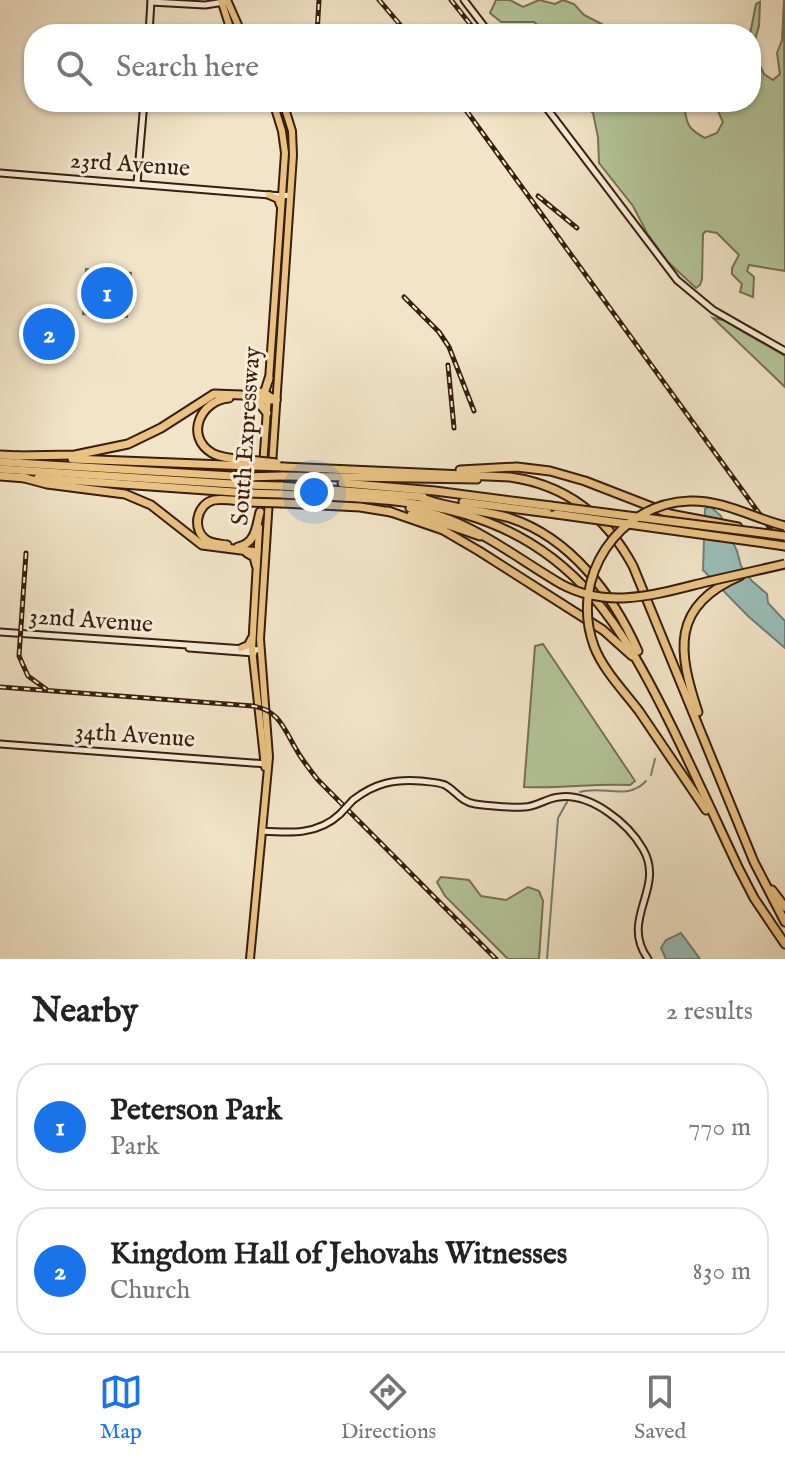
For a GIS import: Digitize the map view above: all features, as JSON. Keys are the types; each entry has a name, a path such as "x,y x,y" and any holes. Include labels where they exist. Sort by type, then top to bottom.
{"highway":[{"path":"269,378 263,392 213,402 203,412 197,430 202,445 208,451 250,463 282,481 324,497 426,511 474,529 561,584 593,596 630,599 785,564"},
{"path":"17,456 75,455 116,448 161,428 209,396 220,394 270,399"},
{"path":"247,397 261,404 267,413"},
{"path":"0,455 250,463"},
{"path":"0,462 248,489"},
{"path":"408,472 517,467 562,474 670,514 771,535"},
{"path":"282,481 298,468 510,477 534,481 562,492 591,511 606,525 627,555 644,589 748,845 785,922"},
{"path":"0,469 248,489"},
{"path":"0,476 248,489 282,481 507,480 562,492"},
{"path":"21,477 47,484 125,494 151,505 202,545 260,550"},
{"path":"282,481 785,546"},
{"path":"282,481 443,530 616,639 652,686"},
{"path":"256,565 253,556 206,540 198,529 198,516 203,507 213,500 282,481 396,487 785,536"},
{"path":"324,497 429,506 479,519 520,537 566,569 600,603 627,640 754,898 785,944"},
{"path":"420,497 512,519 534,528 563,548 618,611 659,701"},
{"path":"738,867 727,853 693,788 595,648 588,602 590,581 611,540 643,513 668,504 687,501 722,505 785,526"},
{"path":"388,511 431,519 501,546"},
{"path":"238,549 253,538 260,512"},
{"path":"707,745 683,664 683,644 697,608 714,591 751,572"},
{"path":"748,845 775,895 785,907"}],"main road":[{"path":"225,1 230,24"},
{"path":"225,1 237,24"},
{"name":"South Expressway","path":"256,652 260,636 260,512 281,209 285,194 284,140 276,112"},
{"name":"South Expressway","path":"250,959 269,741 252,631 285,194 293,139 286,112"},
{"path":"281,209 278,199 271,194 280,187 283,176"},
{"path":"241,648 249,644 252,631"},
{"path":"260,636 263,646 270,651"}],"street":[{"path":"464,0 482,24"},
{"path":"150,24 151,1 200,5 225,1"},
{"path":"137,183 143,112"},
{"path":"552,112 681,280 718,309 785,349"},
{"name":"23rd Avenue","path":"0,173 285,194"},
{"name":"32nd Avenue","path":"0,632 256,652"},
{"name":"32nd Avenue","path":"180,645 241,648 256,652"},
{"name":"34th Avenue","path":"0,744 266,764"},
{"path":"261,831 308,831 324,825 376,785 404,780 440,783 462,800 473,804 522,807 559,797 578,798 603,809 636,839 647,856 651,869 637,934 639,946 648,959"}],"green space":[{"path":"496,0 510,0 523,7 539,0 555,4 563,0 574,4 584,15 602,24 501,22 490,13"},
{"path":"784,0 785,271 749,265 747,271 754,277 753,297 740,292 742,284 732,274 739,255 717,233 706,231 703,234 702,279 696,288 668,262 647,233 633,206 599,163 598,137 592,112 685,112 693,131 705,138 717,133 723,122 718,112 761,112 761,68 773,80 780,74 777,53 782,40"},
{"path":"760,2 759,24 752,24 756,4"},
{"path":"86,269 131,273 127,317 83,314"},
{"path":"713,318 723,320 785,356 785,387"},
{"path":"543,644 635,781 630,785 524,787 535,646"},
{"path":"441,877 469,880 481,896 506,900 528,887 539,891 543,901 539,959 508,959 445,896 437,882"}],"water":[{"path":"710,506 721,516 741,566 767,594 768,603 785,621 785,648 703,570 705,509"},
{"path":"681,933 700,959 666,959 661,948 666,940"}],"waterway":[{"path":"651,775 655,759"},
{"path":"580,792 631,790 646,781"},
{"path":"547,959 558,818 567,802"}],"railway":[{"path":"318,24 319,0"},
{"path":"379,0 399,24"},
{"path":"451,0 470,24"},
{"path":"467,112 785,549"},
{"path":"538,196 577,228"},
{"path":"404,297 439,332 449,347 474,411"},
{"path":"448,365 454,428"},
{"path":"26,553 19,656 28,676 46,689"},
{"path":"0,687 262,708 280,722 318,780 496,959"}],"place":[{"name":"Peterson Park","path":"107,293"},
{"name":"Kingdom Hall of Jehovahs Witnesses","path":"49,334"}]}
